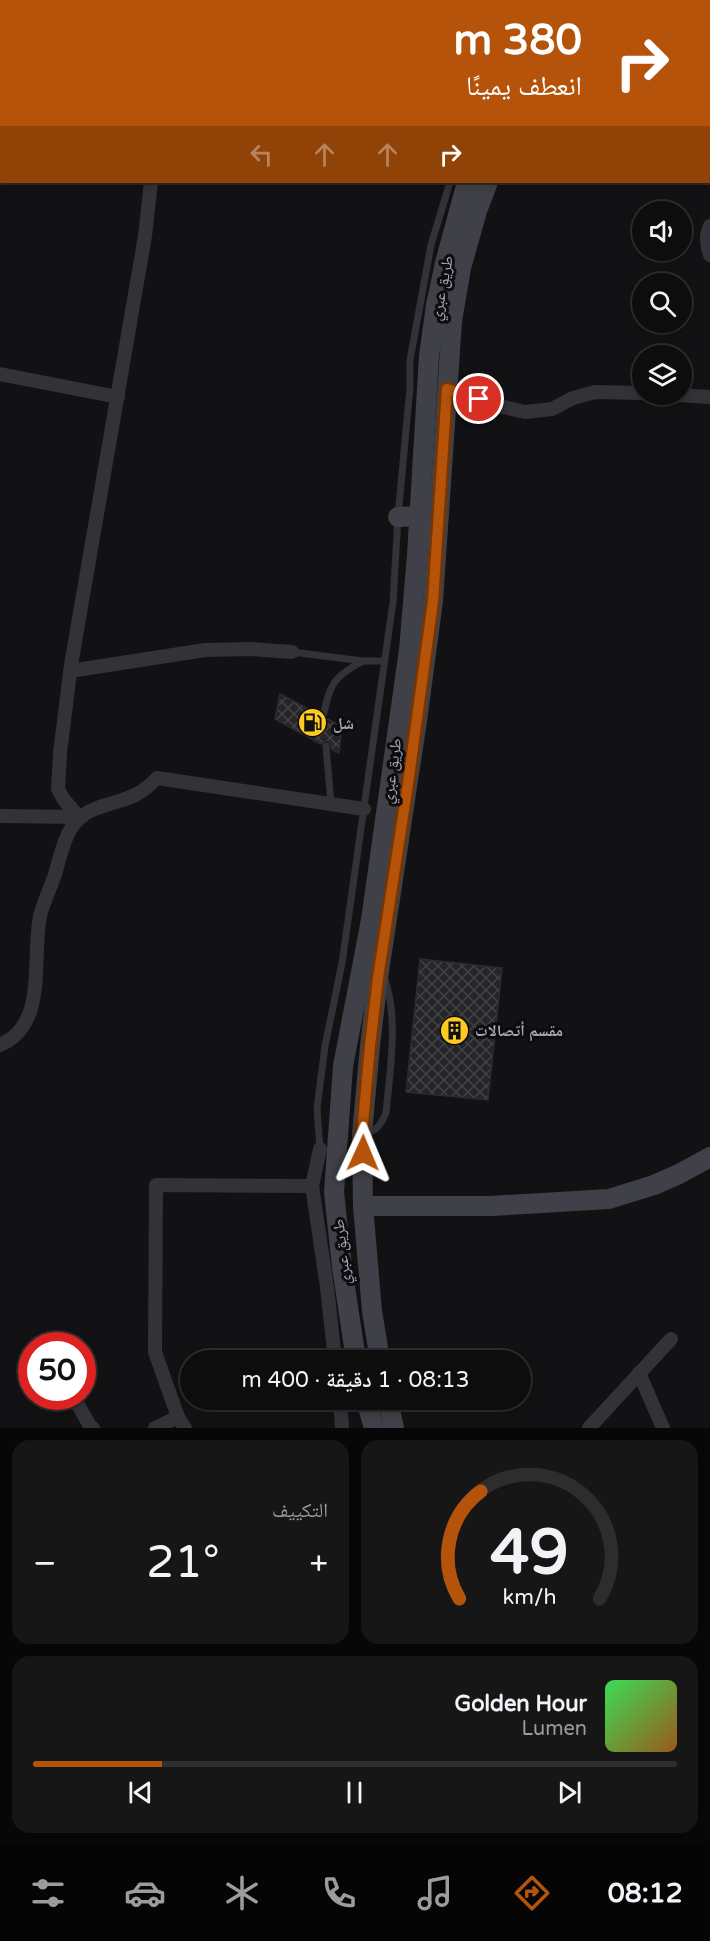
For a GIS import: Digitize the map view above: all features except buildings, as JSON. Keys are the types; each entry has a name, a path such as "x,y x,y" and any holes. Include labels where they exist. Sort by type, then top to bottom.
{"main road":[{"name":"طريق عبري","path":"354,1350 334,1192 343,1066 371,920 409,650 433,325 445,263 466,183"},
{"name":"طريق عبري","path":"378,1350 372,1311 363,1206 362,1134 370,1046 433,601 452,321 462,267 477,211 488,183"},
{"path":"398,517 418,516"},
{"path":"343,1066 347,1121 352,1131 362,1134"},
{"path":"363,1206 492,1206 609,1199 680,1174 710,1156"},
{"path":"345,1290 352,1288 361,1297 377,1350"},
{"path":"369,1410 374,1428"},
{"path":"390,1410 394,1428"}],"street":[{"path":"80,817 64,800 58,789 70,671 145,236 151,183"},
{"path":"710,226 707,231 707,245 710,255"},
{"path":"0,374 118,397"},
{"path":"447,389 525,412 552,409 573,398 595,392 632,393"},
{"path":"692,396 710,397"},
{"path":"70,671 205,650 250,649 292,652"},
{"path":"0,1045 19,1032 29,1017 34,990 37,933 41,913 61,848 68,833 80,817 94,809 145,791 158,778 364,809"},
{"path":"0,816 80,817"},
{"path":"320,1149 312,1186 334,1350"},
{"path":"155,1428 182,1422 155,1352 156,1185 312,1186"},
{"path":"588,1428 671,1339"},
{"path":"639,1373 663,1428"},
{"path":"81,1410 93,1428"},
{"path":"341,1410 342,1428"}],"lane":[{"path":"320,1149 317,1108 322,1066 342,963 393,602 410,387 410,360 431,245 450,183"},
{"path":"292,652 384,661"},
{"path":"323,717 329,692 337,677 363,660"},
{"path":"326,746 331,805"}],"place":[{"name":"شل","path":"312,723"},
{"name":"مقسم أتصالات","path":"454,1030"}],"route":[{"path":"363,1153 362,1134 378,978 385,943 433,601 447,389 479,399"}]}
